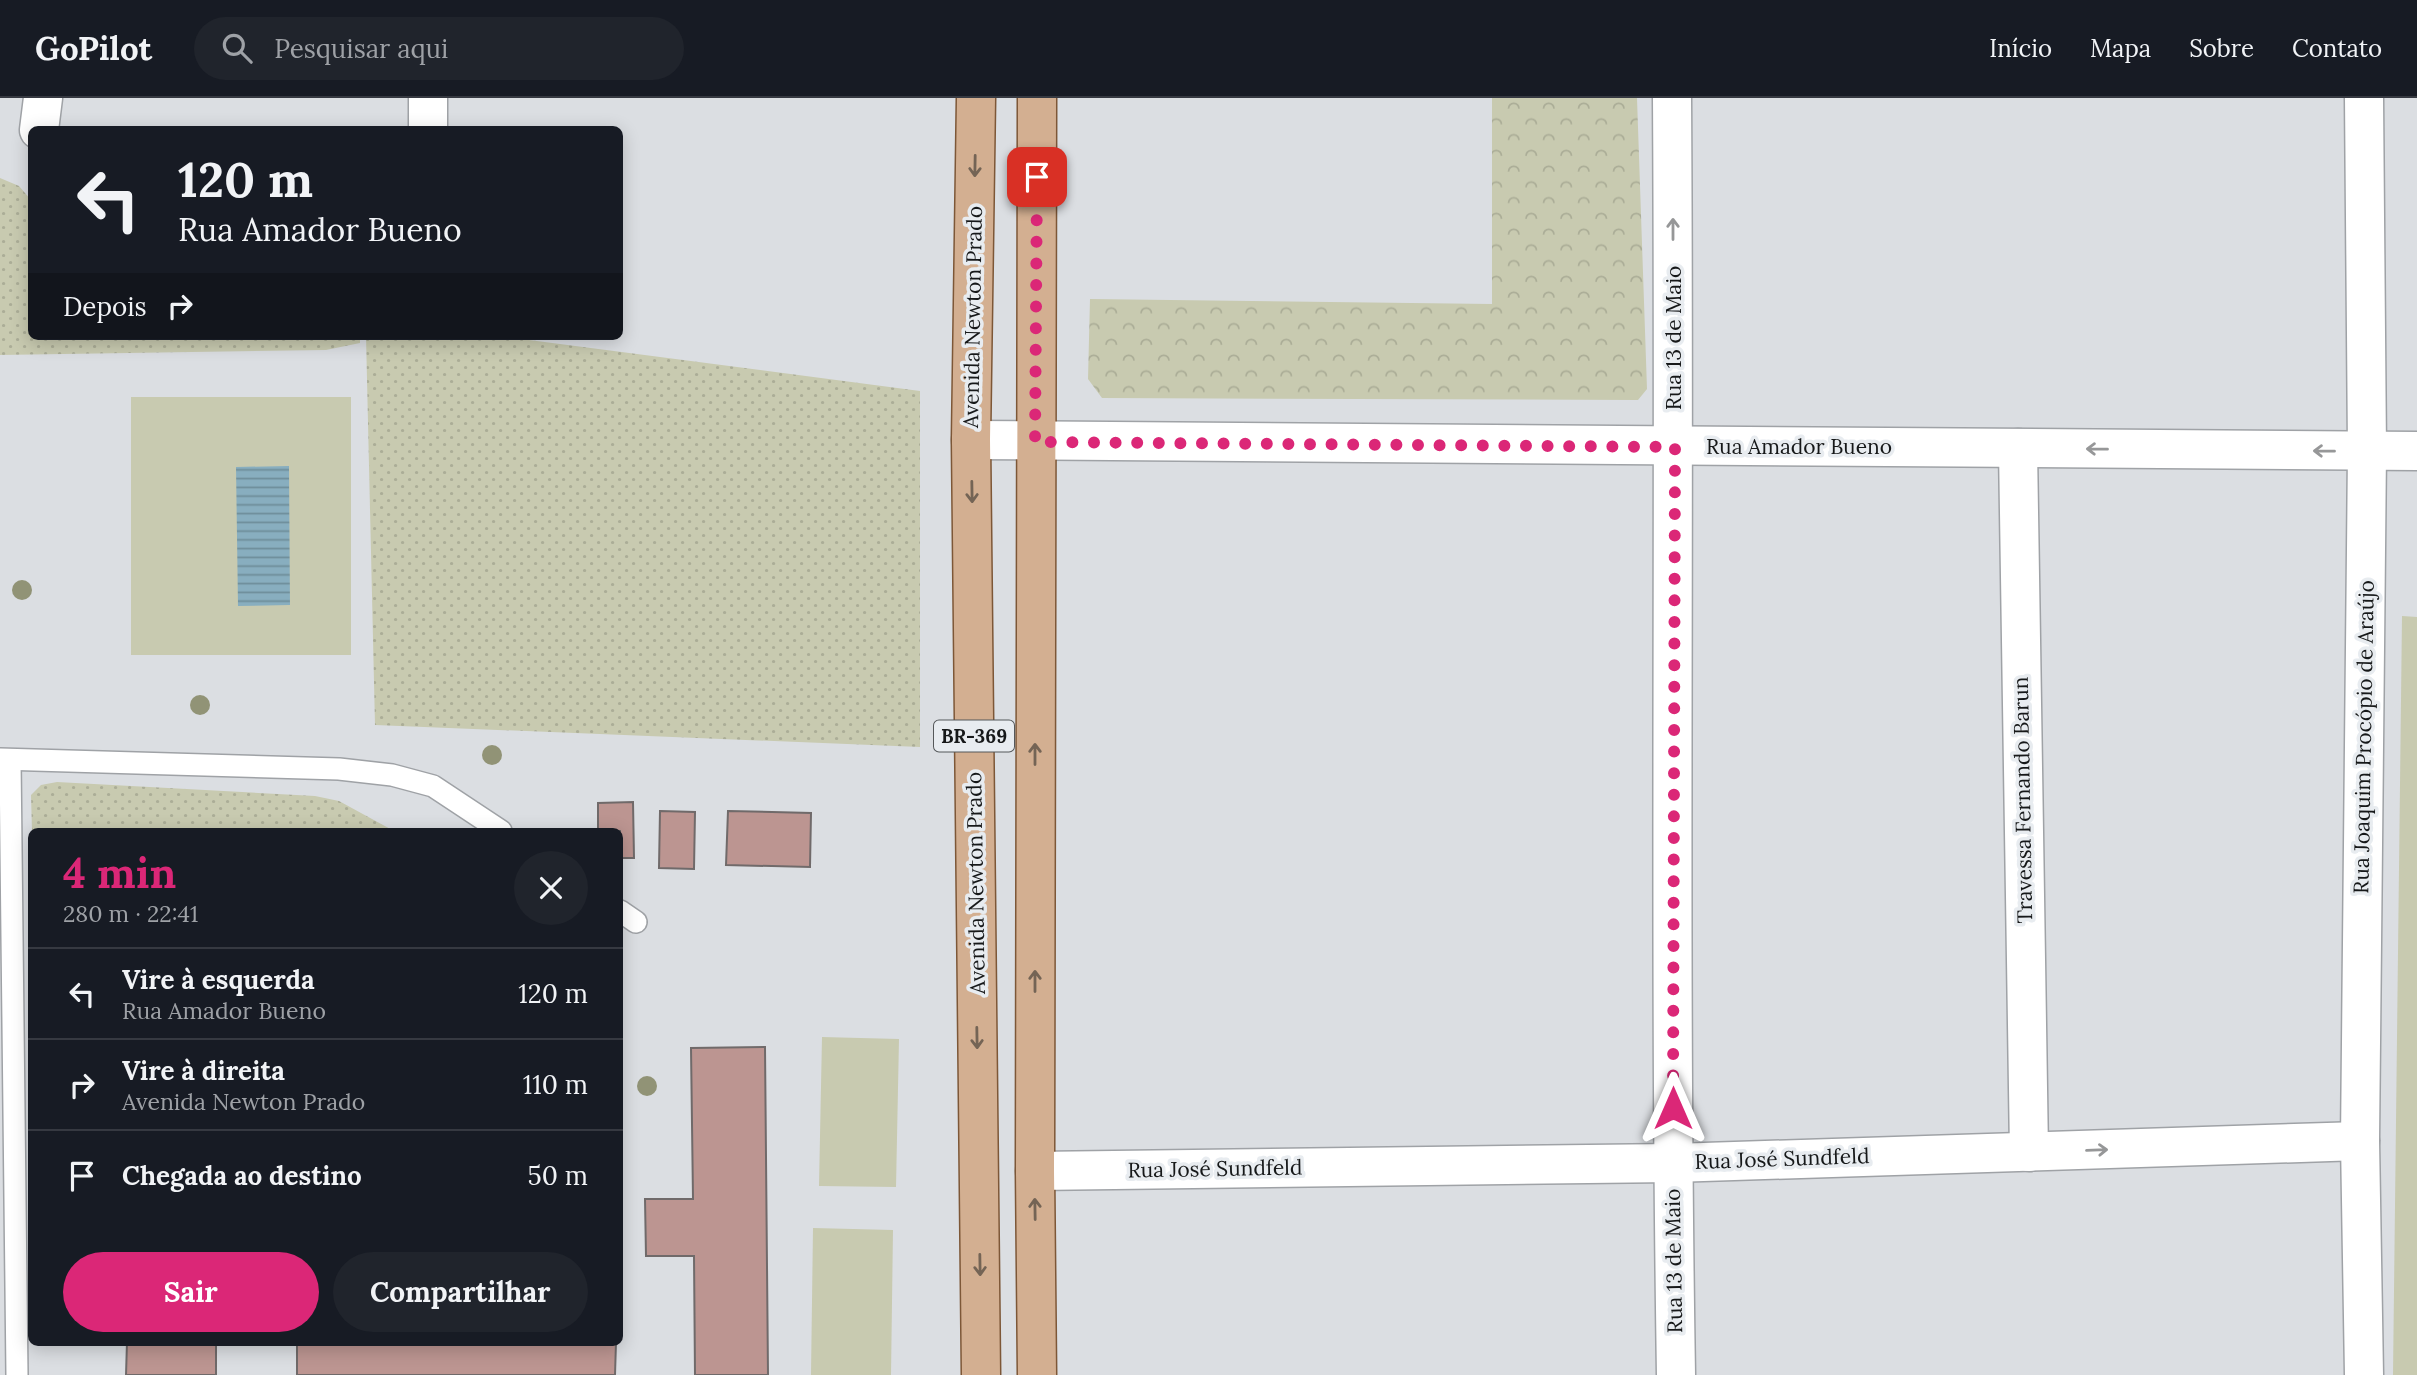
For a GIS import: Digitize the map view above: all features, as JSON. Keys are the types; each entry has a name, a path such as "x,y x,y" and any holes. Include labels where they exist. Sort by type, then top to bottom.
{"main road":[{"name":"Avenida Newton Prado","path":"976,98 971,440 981,1375"},
{"name":"BR-369","path":"1037,98 1037,1375"}],"street":[{"path":"40,126 43,98"},
{"path":"428,98 428,126"},
{"name":"Rua 13 de Maio","path":"1672,98 1675,447 1673,1163 1676,1375"},
{"name":"Rua Joaquim Procópio de Araújo","path":"2364,98 2367,451 2360,1142 2364,1375"},
{"name":"Rua Amador Bueno","path":"971,440 2417,451"},
{"name":"Travessa Fernando Barun","path":"2018,448 2029,1152"},
{"name":"Rua José Sundfeld","path":"1035,1171 1673,1163 2360,1142"}],"lane":[{"path":"16,1375 7,1097 5,759 339,769 392,775 433,786 496,828"}],"green space":[{"path":"1492,98 1637,98 1647,389 1638,400 1102,398 1088,379 1090,299 1492,304"},
{"path":"0,178 19,186 28,196 28,340 360,340 360,343 326,350 0,355"},
{"path":"366,340 530,340 920,391 920,747 375,725"},
{"path":"131,397 351,397 351,655 131,655"},
{"path":"2402,616 2417,617 2417,1375 2393,1375"},
{"path":"57,782 315,796 339,801 388,828 32,828 31,795 41,785"},
{"path":"822,1037 899,1039 896,1187 819,1186"},
{"path":"813,1228 893,1230 891,1375 811,1375"}],"water":[{"path":"289,466 290,605 238,606 236,467"}],"building":[{"path":"633,802 634,858 623,858 623,828 598,828 598,803"},
{"path":"660,811 695,812 694,869 659,868"},
{"path":"728,811 811,813 810,867 726,865"},
{"path":"765,1047 768,1375 695,1375 694,1256 646,1256 645,1199 693,1199 691,1048"},
{"path":"127,1346 216,1346 216,1375 126,1375"},
{"path":"297,1346 616,1346 615,1375 297,1375"}],"route":[{"path":"1037,177 1035,442 1675,447 1673,1108"}]}
